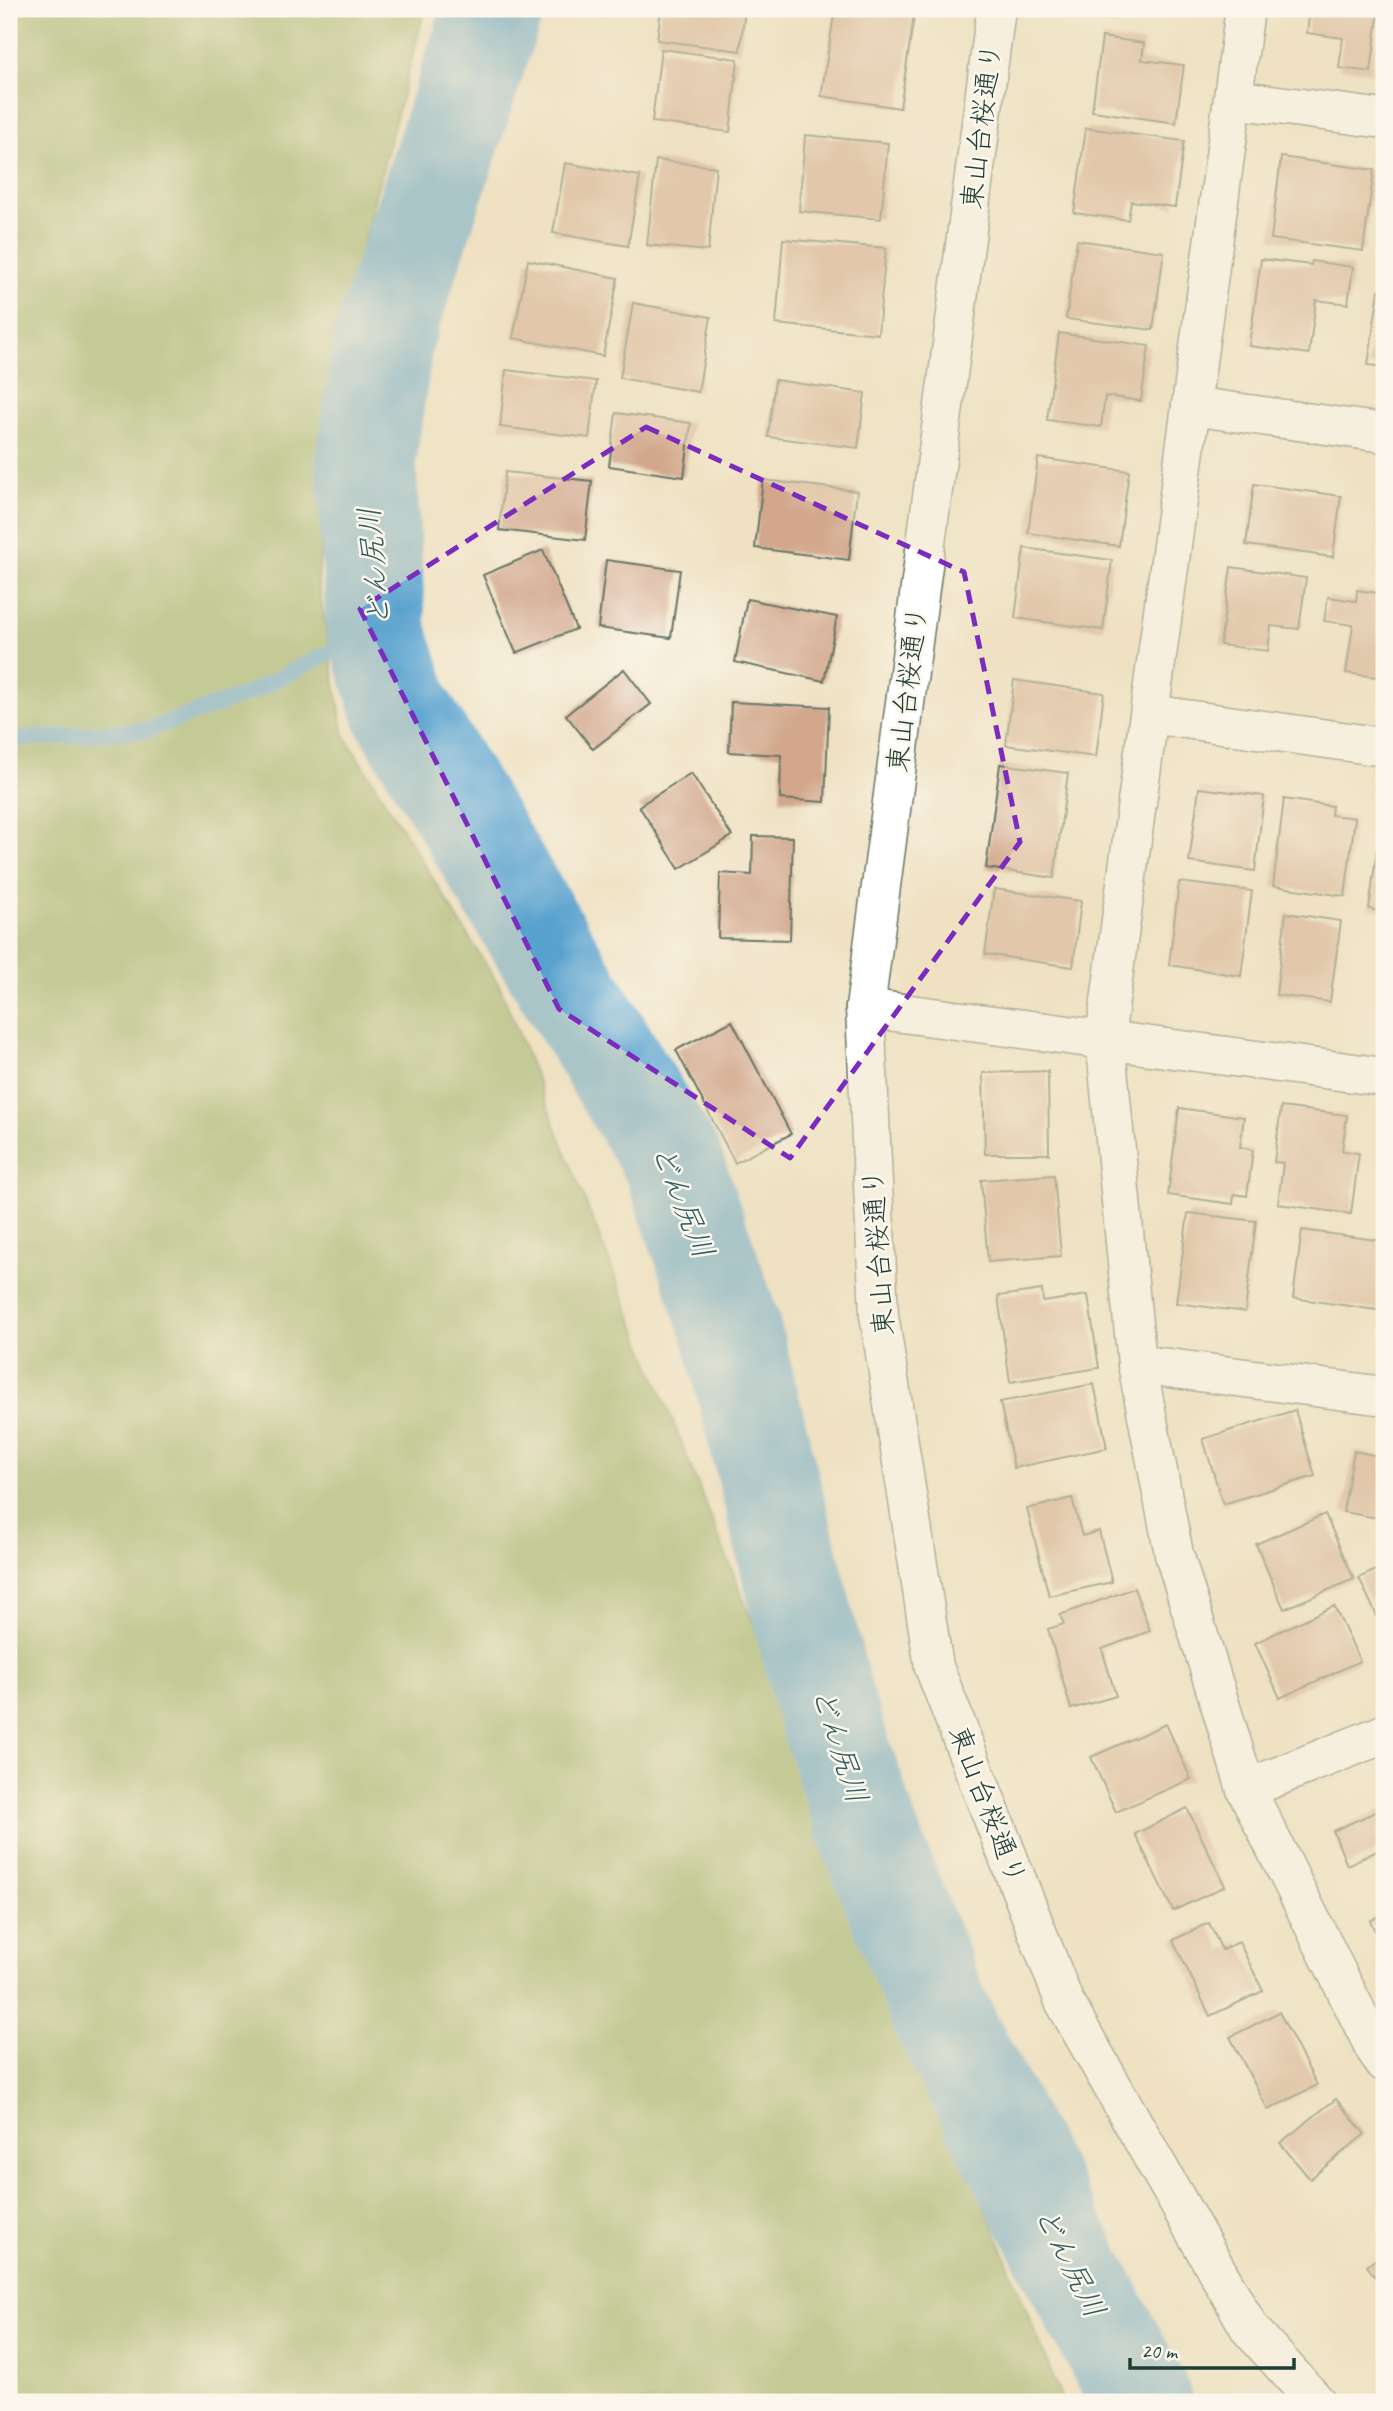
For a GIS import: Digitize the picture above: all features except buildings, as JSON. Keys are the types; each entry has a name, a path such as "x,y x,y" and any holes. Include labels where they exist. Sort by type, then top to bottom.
{"street":[{"name":"東山台桜通り","path":"996,9 865,1007 880,1315 934,1667 1064,2001 1250,2329 1315,2402"},
{"path":"1245,9 1105,1038 1137,1364 1174,1554 1246,1789 1375,2049 1384,2062"},
{"path":"1233,99 1384,119"},
{"path":"1191,406 1384,433"},
{"path":"1150,714 1384,747"},
{"path":"865,1007 1384,1077"},
{"path":"1137,1364 1384,1396"},
{"path":"1246,1789 1384,1734"}],"highlighted area":[{"path":"646,427 964,572 1020,842 790,1158 559,1009 360,609"}],"green space":[{"path":"9,9 425,9 335,348 318,583 344,735 500,987 1063,2402 9,2402"}],"waterway":[{"name":"どん尻川","path":"493,9 384,337 366,460 376,629 402,710 673,1163 730,1325 826,1708 872,1842 941,2015 1142,2402"},
{"path":"9,740 148,730 250,693 376,629"}]}
